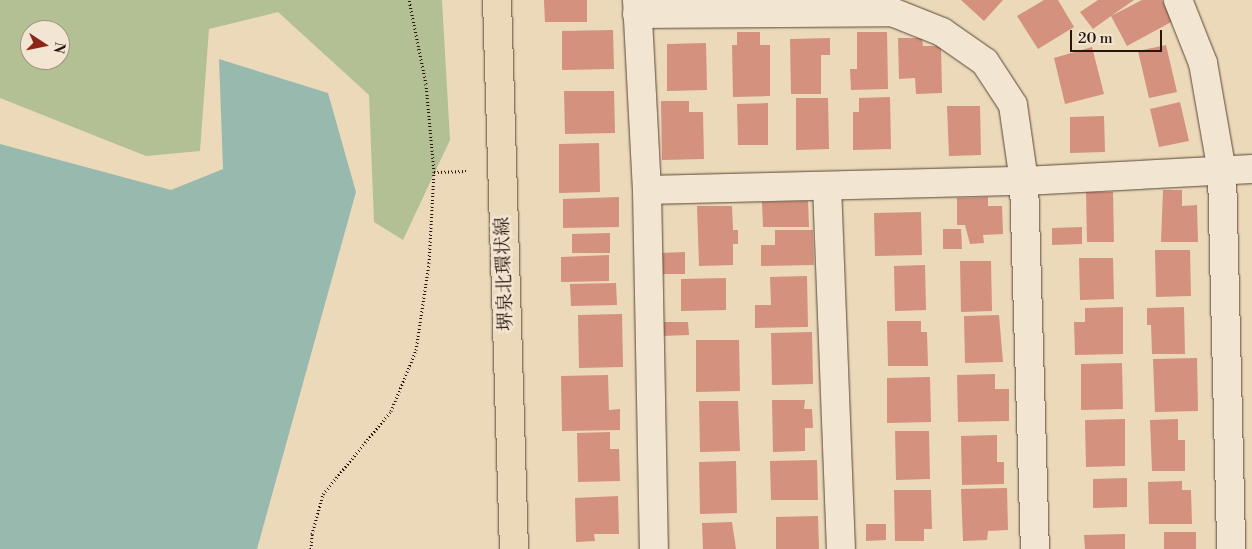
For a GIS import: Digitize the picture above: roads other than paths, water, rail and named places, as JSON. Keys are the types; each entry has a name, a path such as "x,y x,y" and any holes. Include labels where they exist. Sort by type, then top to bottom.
{"main road":[{"name":"堺泉北環状線","path":"497,0 514,549"}],"street":[{"path":"1178,0 1203,63 1222,172 1231,549"},
{"path":"654,549 647,190 637,7 892,12 942,32 985,62 1013,105 1024,181 1035,549"},
{"path":"647,190 1024,181 1252,169"},
{"path":"827,186 842,549"}],"water":[{"path":"219,59 328,93 356,192 257,549 0,549 0,144 171,190 223,169"}]}
